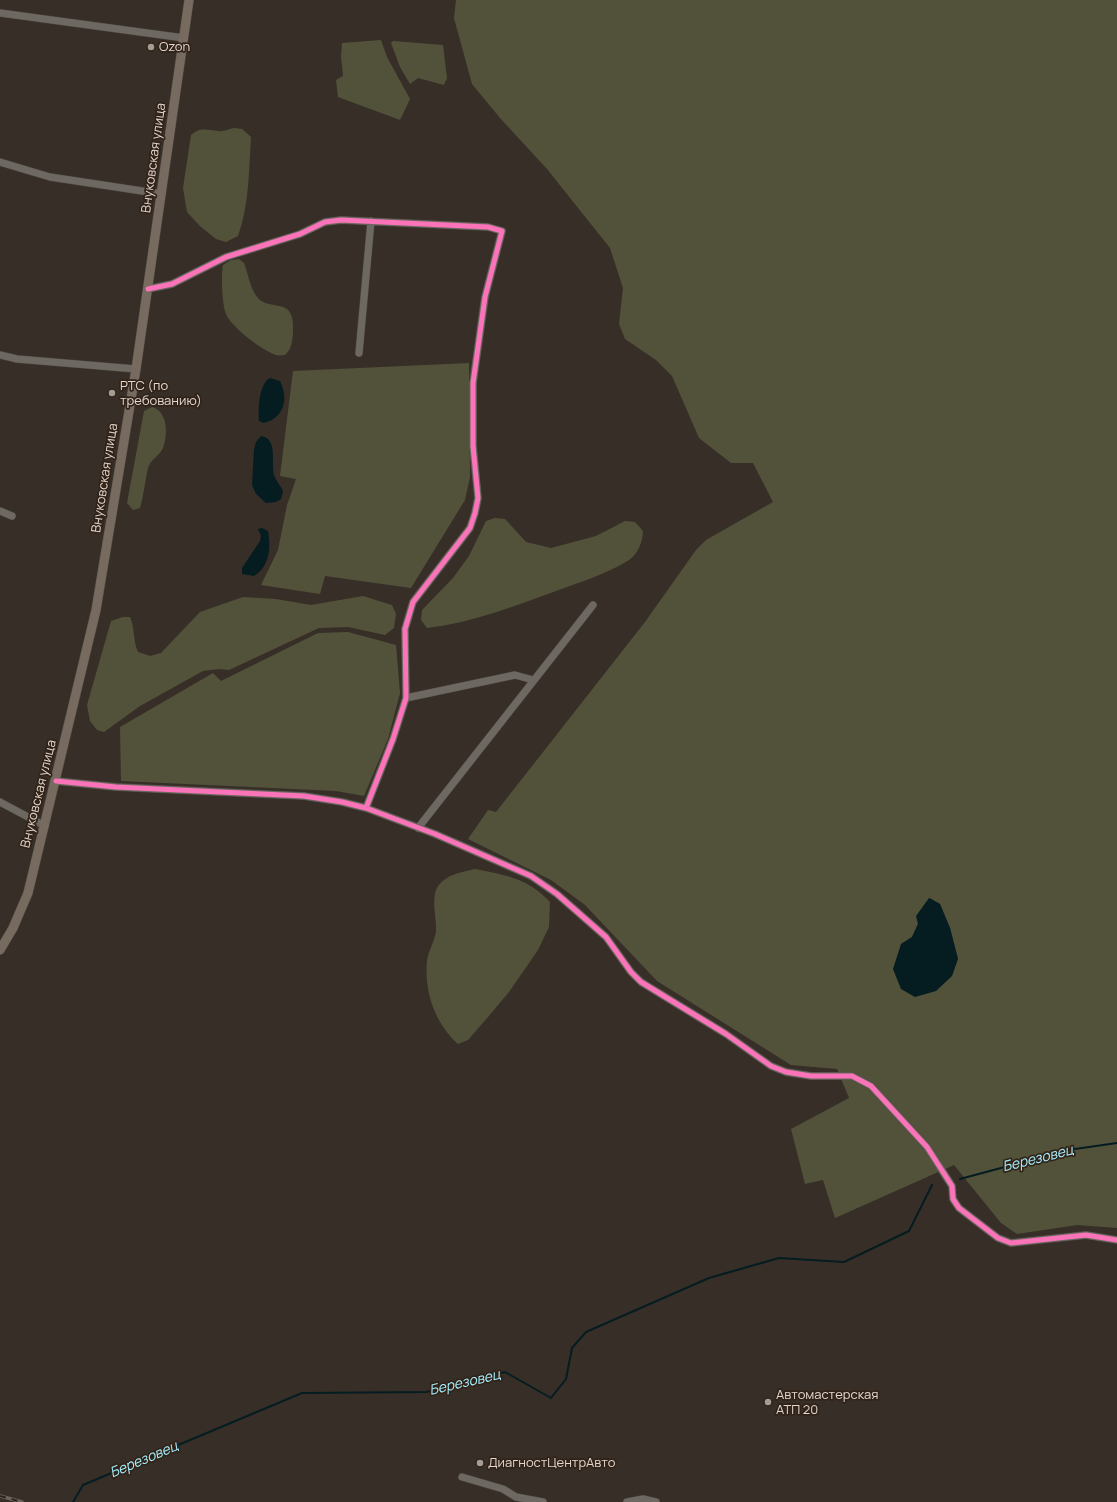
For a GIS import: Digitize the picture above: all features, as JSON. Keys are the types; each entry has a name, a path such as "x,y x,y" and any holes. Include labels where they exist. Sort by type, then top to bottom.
{"main road":[{"name":"Внуковская улица","path":"0,950 13,928 28,893 96,610 136,370 189,0"}],"street":[{"path":"0,13 184,38"},
{"path":"0,162 50,177 162,194"},
{"path":"148,289 172,284 226,258 300,234 325,222 341,220 371,221 488,227 502,231 485,297 473,383 473,446 478,498 475,513 470,528 413,602 406,629 406,698 393,739 366,808"},
{"path":"359,353 371,221"},
{"path":"0,355 17,359 136,370"},
{"path":"0,510 12,516"},
{"path":"418,828 593,605"},
{"path":"406,698 515,675 533,680"},
{"path":"56,781 116,787 304,796 342,802 366,808 418,828 538,880 557,894 606,937 640,982 726,1034 771,1066 786,1072 811,1076 852,1076 871,1086 927,1147 952,1186 953,1199 959,1208 998,1238 1012,1242 1086,1235 1117,1240"},
{"path":"0,802 45,826"},
{"path":"462,1477 503,1489 516,1497 543,1502"},
{"path":"627,1502 643,1499 656,1502"}],"green space":[{"path":"456,0 1117,0 1117,1228 1077,1225 1017,1234 1001,1223 954,1165 835,1218 823,1180 805,1184 791,1129 849,1098 837,1069 791,1065 657,981 585,905 551,880 468,839 488,810 496,812 645,622 696,550 706,540 773,502 753,463 731,463 699,438 672,376 656,360 625,339 619,324 623,288 610,248 547,169 500,118 472,84 454,18","holes":["930,898 940,904 950,928 958,959 901,944 912,937"]},
{"path":"381,40 387,57 410,99 400,120 338,97 336,80 343,76 341,56 342,43"},
{"path":"393,41 443,45 447,78 444,85 418,78 410,84 400,67 391,43"},
{"path":"234,128 242,129 251,137 249,175 244,213 238,236 226,242 216,239 200,226 187,212 183,188 191,135 201,130 222,131"},
{"path":"239,259 244,263 251,285 257,297 262,302 281,306 290,313 293,321 293,333 290,347 285,355 276,355 263,349 241,332 226,314 222,290 223,265 231,260"},
{"path":"469,363 470,477 465,500 411,588 325,576 320,594 261,585 278,550 287,505 296,479 280,476 293,371"},
{"path":"152,407 157,409 164,418 166,430 165,443 162,451 149,465 140,508 133,510 127,503 144,411"},
{"path":"495,518 505,519 526,542 551,548 596,536 625,521 635,522 643,531 643,535 639,547 629,560 603,574 477,618 444,626 427,628 421,620 422,610 453,578 469,556 486,521"},
{"path":"363,596 392,605 396,614 394,628 385,635 348,627 319,628 229,670 219,669 203,671 140,706 104,732 97,730 90,721 87,705 111,621 123,617 130,617 138,652 150,656 161,653 200,612 243,597 276,599 311,605"},
{"path":"348,632 396,645 400,693 388,739 364,796 336,791 121,781 120,727 213,673 221,681 318,633"},
{"path":"475,869 516,879 542,894 550,902 549,927 538,950 509,992 468,1040 458,1044 443,1027 437,1017 429,995 427,984 427,961 436,931 434,898 437,888 449,877"}],"water":[{"path":"270,378 280,381 283,388 284,401 280,413 270,421 263,423 259,421 260,397 266,381"},
{"path":"261,436 270,441 272,446 274,475 283,491 281,499 276,502 266,503 256,494 252,485 254,449 256,442"},
{"path":"262,528 268,531 269,537 269,550 266,562 254,576 242,574 242,568 260,541 261,536 258,529"},
{"path":"929,898 940,904 950,928 958,959 952,976 936,991 915,997 901,989 893,969 901,944 912,937 918,924 916,916"}],"waterway":[{"name":"Березовец","path":"960,1179 1068,1150 1117,1143"},
{"name":"Березовец","path":"73,1502 83,1485 302,1393 426,1392 505,1372 551,1398 566,1379 572,1348 586,1332 709,1278 779,1258 844,1262 909,1231 932,1185"}],"railway":[{"path":"0,1496 22,1502"}],"cycle path":[{"path":"148,289 172,284 226,257 300,234 325,222 341,220 488,227 502,231 485,297 473,383 473,446 478,498 475,513 470,528 413,602 405,629 406,698 393,739 366,808"},
{"path":"56,781 116,787 304,796 342,802 366,808 435,834 531,876 557,894 606,937 631,972 641,982 726,1034 771,1066 786,1072 811,1076 852,1076 871,1086 927,1147 952,1186 953,1199 959,1208 998,1238 1011,1243 1086,1235 1117,1240"}],"place":[{"name":"Ozon","path":"151,47"},
{"name":"РТС (по требованию)","path":"112,393"},
{"name":"Автомастерская АТП 20","path":"768,1402"},
{"name":"ДиагностЦентрАвто","path":"480,1463"}]}
